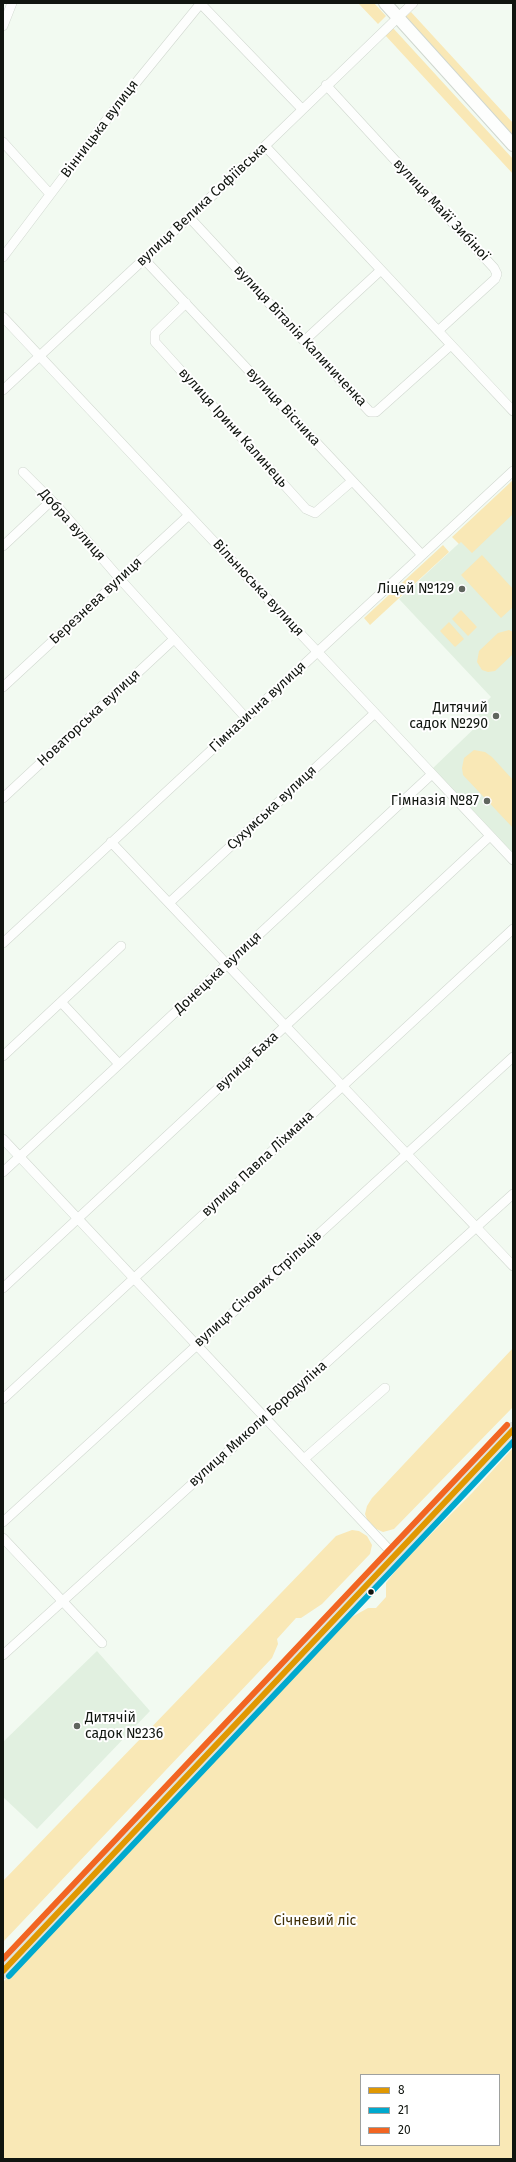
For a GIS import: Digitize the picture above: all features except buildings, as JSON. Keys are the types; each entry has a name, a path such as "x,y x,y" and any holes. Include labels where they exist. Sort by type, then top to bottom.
{"main road":[{"path":"3,1971 513,1430"}],"street":[{"path":"3,26 12,3"},
{"name":"Вінницька вулиця","path":"3,257 131,87 200,3 302,109"},
{"path":"385,3 513,145"},
{"name":"вулиця Велика Софіївська","path":"3,390 265,146 326,85 413,3"},
{"name":"вулиця Майї Зибіної","path":"326,85 494,268 497,274 495,279 438,331"},
{"path":"3,142 50,194"},
{"path":"265,146 513,411"},
{"name":"вулиця Віталія Калиниченка","path":"189,217 373,414 451,345"},
{"name":"вулиця Вісника","path":"144,259 422,555"},
{"path":"304,341 381,270"},
{"name":"вулиця Ірини Калинець","path":"186,303 155,333 155,342 306,508 315,513 352,481"},
{"name":"Вільнюська вулиця","path":"3,316 513,860"},
{"name":"Гімназична вулиця","path":"3,943 513,471"},
{"name":"Добра вулиця","path":"23,472 58,508 120,579"},
{"path":"3,546 51,502"},
{"name":"Березнева вулиця","path":"3,687 189,515"},
{"path":"120,579 246,718"},
{"name":"Новаторська вулиця","path":"3,798 174,639"},
{"name":"Сухумська вулиця","path":"169,903 375,713"},
{"name":"Донецька вулиця","path":"3,1172 432,774"},
{"name":"вулиця Баха","path":"3,1288 490,836"},
{"path":"112,842 513,1266"},
{"name":"вулиця Павла Ліхмана","path":"3,1399 513,929"},
{"path":"3,1056 121,946"},
{"path":"61,1002 120,1064"},
{"name":"вулиця Січових Стрільців","path":"3,1522 513,1057"},
{"path":"3,1139 395,1556"},
{"name":"вулиця Миколи Бородуліна","path":"3,1655 513,1194"},
{"path":"304,1459 385,1388"},
{"path":"3,1538 102,1643"}],"shaded area":[{"name":"Ліцей №129","path":"513,493 513,858 432,769 483,720 476,712 491,697 399,599"},
{"name":"Дитячій садок №236","path":"97,1651 150,1711 37,1829 3,1797 3,1742"}],"green space":[{"path":"358,3 374,3 386,16 378,24"},
{"path":"411,12 513,123 513,135 405,17"},
{"path":"393,28 513,159 513,174 385,35"},
{"path":"513,480 513,514 472,553 461,542 459,544 452,537"},
{"path":"443,545 449,552 370,625 364,618"},
{"path":"482,555 513,589 513,607 501,618 461,575"},
{"path":"461,610 477,627 468,636 452,619"},
{"path":"449,622 464,639 455,647 440,631"},
{"path":"509,630 513,632 513,654 495,671 488,672 482,670 477,662 479,651 498,633"},
{"path":"474,750 485,752 492,757 513,780 513,828 463,775 462,768 464,758"},
{"path":"513,1348 513,1407 394,1529 383,1532 374,1528 368,1522 365,1514 367,1506 372,1498"},
{"name":"Січневий ліс","path":"513,1448 513,2159 3,2159 3,1982 350,1618 368,1608 376,1608 386,1597 386,1583 400,1565 472,1493"},
{"path":"352,1530 359,1531 367,1536 372,1545 370,1554 322,1604 301,1618 296,1618 277,1639 278,1644 272,1658 3,1942 3,1881 336,1536"}],"transit line":[{"name":"20","path":"3,1959 507,1425"},
{"name":"8","path":"3,1971 513,1430"},
{"name":"21","path":"9,1976 513,1442"}],"place":[{"name":"Ліцей №129","path":"462,589"},
{"name":"Дитячий садок №290","path":"496,716"},
{"name":"Гімназія №87","path":"487,801"},
{"name":"Дитячій садок №236","path":"77,1726"}]}
